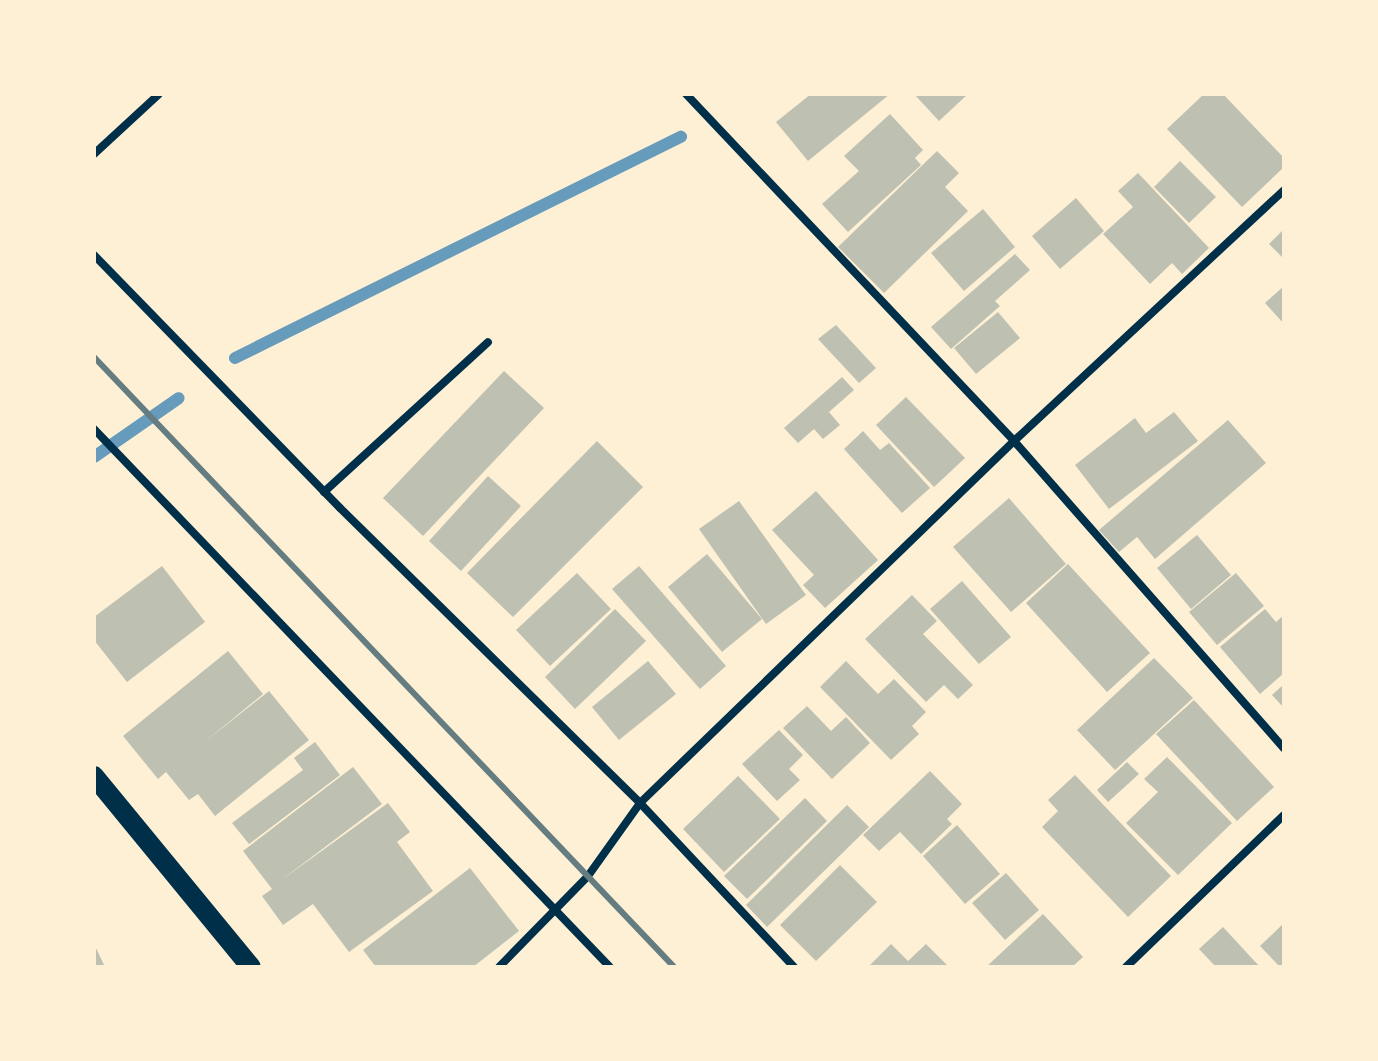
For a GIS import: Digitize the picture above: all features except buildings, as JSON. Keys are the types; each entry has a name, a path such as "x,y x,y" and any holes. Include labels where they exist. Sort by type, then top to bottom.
{"main road":[{"path":"94,776 251,967"}],"street":[{"path":"94,154 159,94"},
{"path":"686,94 1014,441 1284,748"},
{"path":"499,967 557,910 640,803 1014,441 1284,190"},
{"path":"94,255 324,492 640,803 794,967"},
{"path":"324,492 488,342"},
{"path":"95,430 610,967"},
{"path":"1126,967 1284,815"}],"waterway":[{"path":"235,358 681,137"},
{"path":"94,457 179,398"}],"railway":[{"path":"94,357 674,967"}]}
